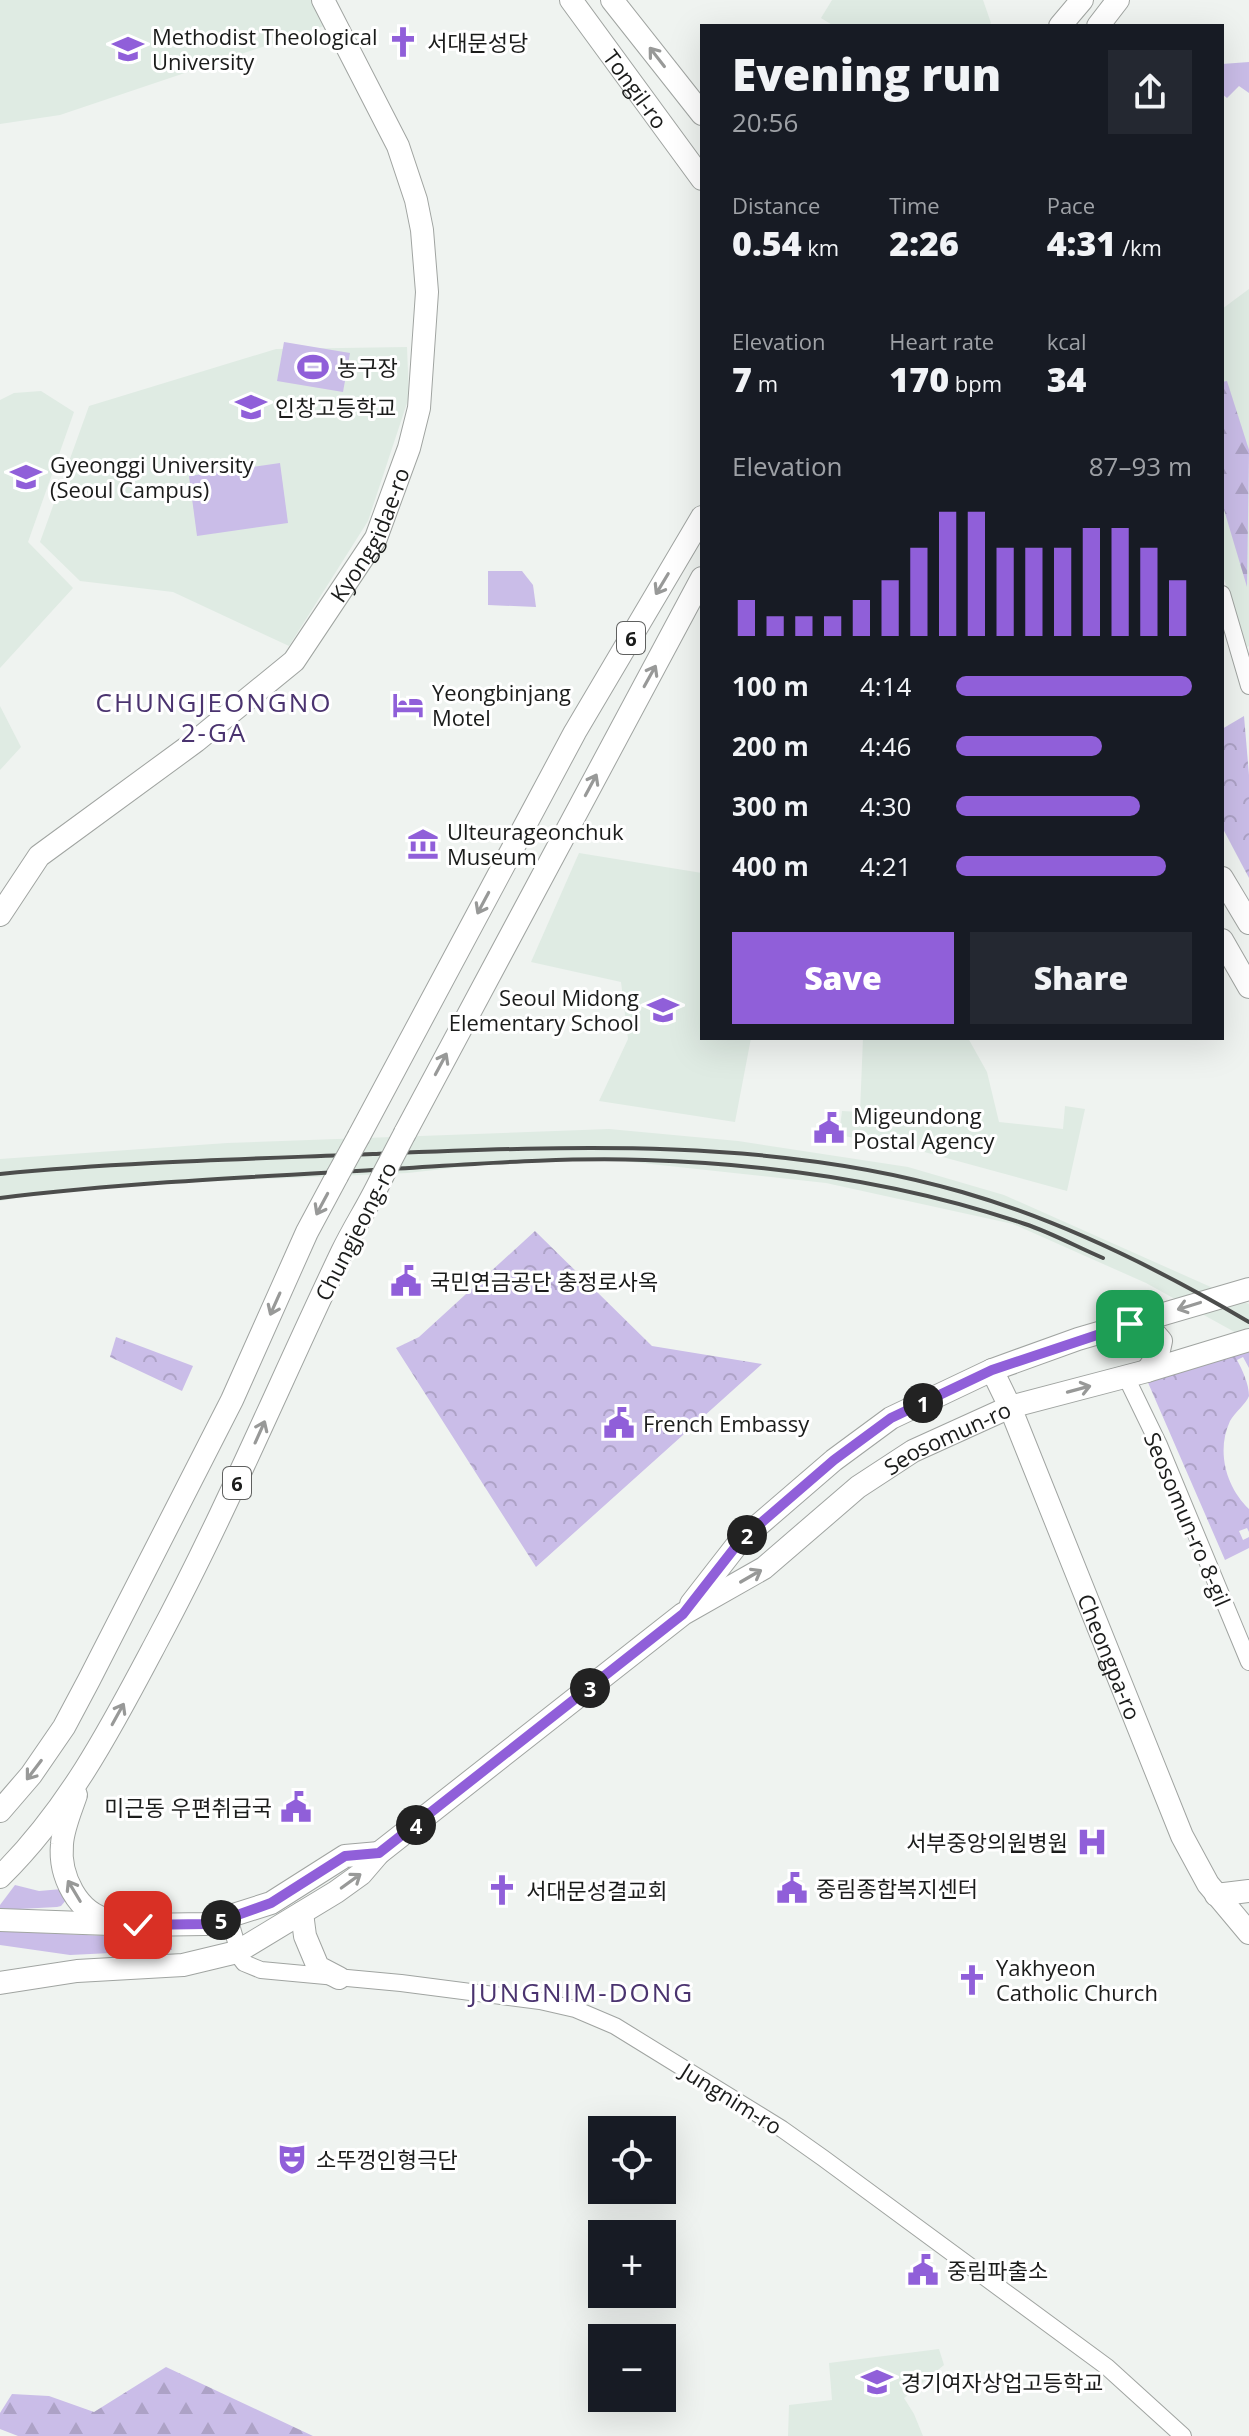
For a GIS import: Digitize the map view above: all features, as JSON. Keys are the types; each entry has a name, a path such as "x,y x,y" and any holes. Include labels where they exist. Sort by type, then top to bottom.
{"main road":[{"name":"Kyonggidae-ro","path":"0,915 39,856 196,741 294,661 376,538 409,448 419,408 427,292 416,200 398,146 323,0"},
{"name":"Tongil-ro","path":"571,0 700,176"},
{"name":"Tongil-ro","path":"612,0 700,111"},
{"path":"1062,24 1082,0"},
{"path":"1100,24 1118,0"},
{"name":"Chungjeong-ro","path":"0,1811 31,1775 64,1727 232,1400 307,1232 575,732 700,520"},
{"name":"Chungjeong-ro","path":"2,1874 31,1845 80,1782 193,1574 343,1249 700,582"},
{"path":"1224,881 1246,911"},
{"path":"1224,943 1249,987"},
{"name":"Seosomun-ro","path":"683,1614 740,1541 834,1460 891,1418 992,1370 1249,1289"},
{"path":"1130,1324 1149,1327 1161,1341 1158,1355 1136,1374"},
{"name":"Seosomun-ro","path":"0,1983 77,1971 183,1965 237,1952 361,1874 379,1853 683,1614 764,1568 858,1487 913,1451 1010,1407 1249,1340"},
{"name":"Cheongpa-ro","path":"992,1370 1010,1407 1182,1836 1195,1864 1216,1895 1249,1933"},
{"path":"80,1782 62,1841 67,1881 76,1899 99,1918 138,1925"},
{"name":"Seosomun-ro","path":"0,1920 205,1924 271,1903 345,1856 379,1853"},
{"path":"1216,1895 1249,1891"},
{"path":"302,1913 305,1936 318,1967 339,1978"}],"street":[{"path":"1224,601 1249,686"},
{"name":"Seosomun-ro 8-gil","path":"1136,1374 1159,1445 1249,1662"},
{"path":"229,1918 237,1952"},
{"name":"Jungnim-ro","path":"237,1952 244,1963 261,1970 401,1983 540,2001 575,2009 615,2026 782,2129 957,2255 1107,2367 1183,2436"}],"shaded area":[{"name":"Methodist Theological University","path":"0,0 323,0 336,22 60,115 0,124"},
{"path":"832,0 983,0 991,23 831,24 821,18"},
{"path":"1249,289 1247,647 1224,579 1224,308"},
{"path":"407,347 409,397 368,521 289,646 173,592 80,581 40,542 89,406 276,349"},
{"name":"Gyeonggi University (Seoul Campus)","path":"41,391 74,412 28,542 73,588 0,668 0,400 14,393"},
{"path":"0,706 21,747 0,770"},
{"name":"Seoul Midong Elementary School","path":"579,853 700,873 700,1040 751,1040 735,1122 599,1101 628,1039 621,982 531,962"},
{"path":"863,1040 969,1040 987,1072 999,1122 1063,1129 1065,1106 1085,1109 1067,1191 917,1150 839,1135 842,1111 860,1112"},
{"path":"609,1129 738,1141 908,1167 1004,1195 1249,1304 1249,1340 1146,1283 1013,1224 826,1183 623,1161 514,1161 408,1173 79,1187 0,1201 0,1159 227,1143"},
{"name":"경기여자상업고등학교","path":"939,2349 944,2365 904,2398 923,2436 788,2436 789,2405 832,2400 829,2363"}],"green space":[{"path":"1249,62 1249,93 1239,86 1227,98 1224,96 1224,64"},
{"name":"농구장","path":"284,342 350,353 343,392 277,381"},
{"path":"1227,381 1249,450 1247,587 1224,510 1224,382"},
{"path":"280,463 288,523 197,536 189,476"},
{"path":"488,571 522,571 533,585 536,607 488,605"},
{"path":"1244,716 1249,775 1249,878 1224,831 1224,728"},
{"path":"535,1231 652,1346 762,1364 536,1567 396,1348 419,1337"},
{"path":"116,1337 193,1366 182,1391 110,1357"},
{"path":"1249,1346 1249,1368 1243,1357 1237,1360 1247,1382 1249,1396 1230,1421 1224,1456 1234,1490 1249,1509 1249,1532 1247,1528 1239,1531 1243,1540 1249,1537 1249,1548 1225,1560 1146,1378"},
{"path":"15,1885 39,1891 62,1889 66,1900 57,1907 0,1910 0,1905"},
{"path":"0,1931 172,1939 172,1950 70,1955 0,1945"},
{"path":"166,2367 313,2436 18,2436 0,2429 0,2413 12,2394 49,2396 94,2412"}],"railway":[{"path":"0,1174 186,1161 521,1149 670,1149 817,1162 890,1174 962,1192 1037,1217 1145,1265 1249,1322"},
{"path":"0,1198 186,1181 509,1162 611,1159 693,1162 837,1178 932,1197 1025,1224 1103,1258"}],"place":[{"name":"서대문성당","path":"403,42"},
{"name":"Methodist Theological University","path":"128,49"},
{"name":"농구장","path":"313,367"},
{"name":"인창고등학교","path":"251,407"},
{"name":"Gyeonggi University (Seoul Campus)","path":"26,477"},
{"name":"Yeongbinjang Motel","path":"408,705"},
{"name":"Ulteurageonchuk Museum","path":"423,844"},
{"name":"Seoul Midong Elementary School","path":"663,1010"},
{"name":"Migeundong Postal Agency","path":"829,1128"},
{"name":"국민연금공단 충정로사옥","path":"406,1281"},
{"name":"French Embassy","path":"619,1423"},
{"name":"미근동 우편취급국","path":"296,1807"},
{"name":"서부중앙의원병원","path":"1092,1842"},
{"name":"중림종합복지센터","path":"792,1888"},
{"name":"서대문성결교회","path":"502,1890"},
{"name":"Yakhyeon Catholic Church","path":"972,1980"},
{"name":"소뚜껑인형극단","path":"292,2159"},
{"name":"중림파출소","path":"923,2270"},
{"name":"경기여자상업고등학교","path":"877,2382"}],"district":[{"name":"CHUNGJEONGNO 2-GA","path":"214,717"},
{"name":"JUNGNIM-DONG","path":"582,1992"}],"route":[{"path":"138,1925 205,1924 229,1918 271,1903 345,1856 379,1853 683,1614 740,1541 834,1460 891,1418 992,1370 1130,1324"}]}
